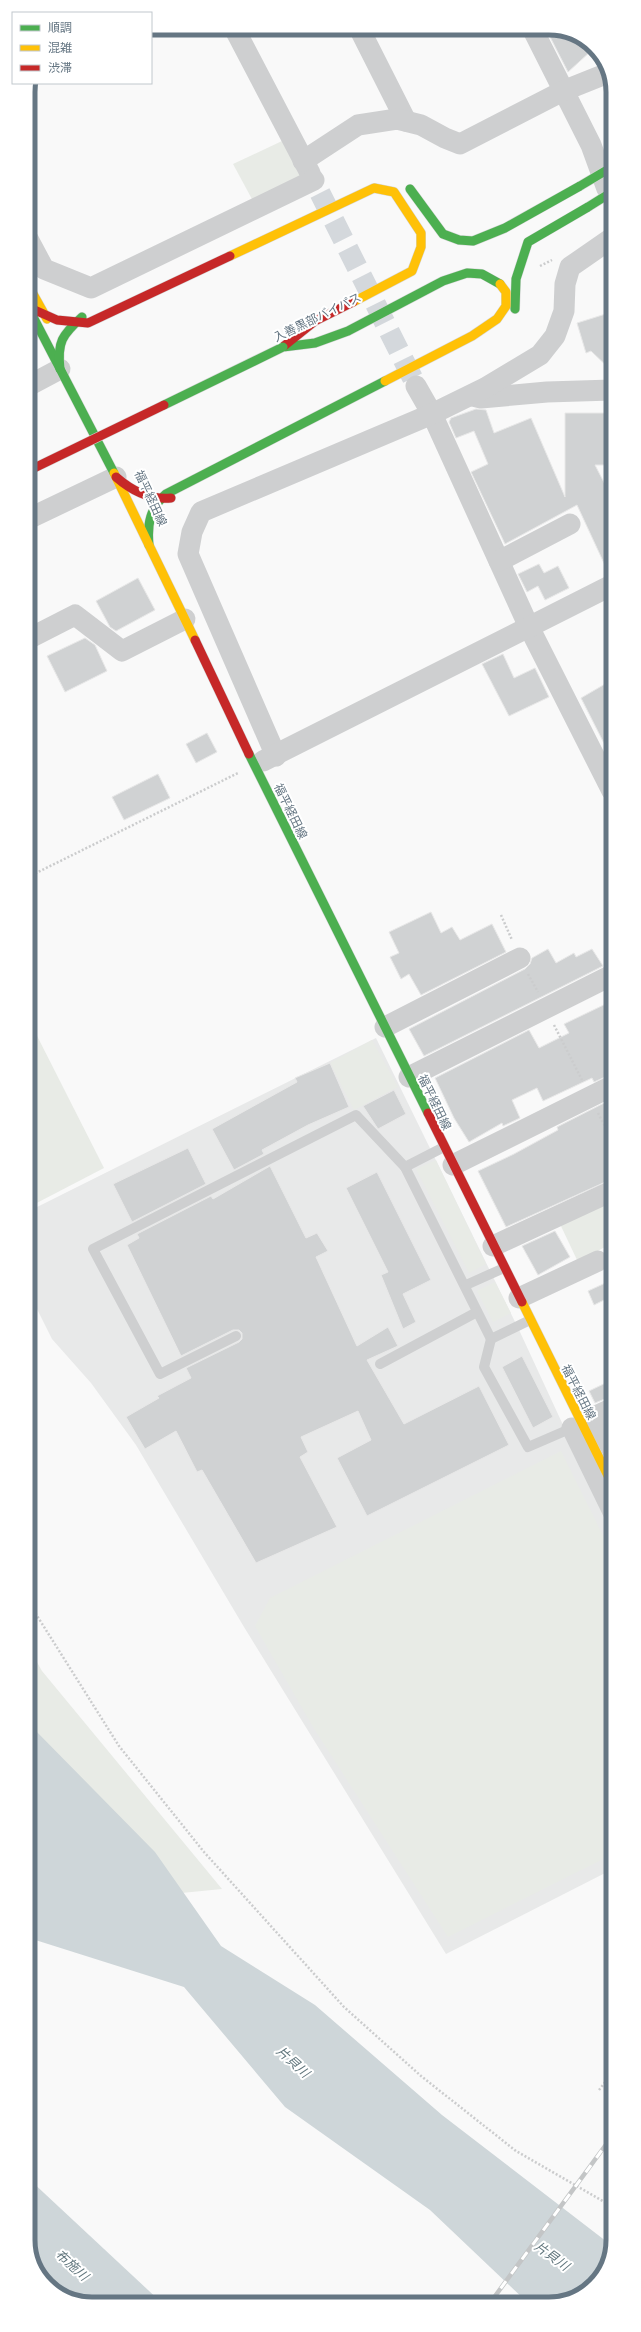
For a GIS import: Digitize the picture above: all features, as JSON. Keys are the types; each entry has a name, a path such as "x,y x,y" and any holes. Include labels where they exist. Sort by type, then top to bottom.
{"main road":[{"path":"504,239 583,190 606,172"},
{"path":"394,182 409,188 443,234 459,240 473,241 505,228 606,180"},
{"path":"77,335 85,320 333,198 380,181"},
{"path":"68,369 58,349 69,329 74,324 374,188 394,192 421,233 421,247 412,271 315,321 283,347"},
{"path":"503,326 516,308 516,279 528,242 606,196"},
{"path":"156,538 159,519 180,493 472,336 497,319 506,306 506,292 501,285 482,274 467,273 443,281 348,331 315,343 283,347"},
{"path":"35,296 60,344"},
{"path":"38,301 60,312 85,320"},
{"name":"入善黒部バイパス","path":"35,468 375,302"},
{"path":"35,311 46,317 74,324"},
{"name":"福平経田線","path":"35,318 68,369 109,442"},
{"path":"149,544 149,521 152,507 160,499 180,493 491,335"},
{"name":"福平経田線","path":"68,369 124,475 149,544 255,765 530,1320 590,1419 606,1466"},
{"path":"124,475 152,486 180,493"},
{"path":"124,475 135,490 160,499"},
{"name":"福平経田線","path":"135,490 212,656 232,705 237,727"}],"street":[{"path":"35,252 44,269 91,288 317,187 238,35"},
{"path":"363,35 406,121"},
{"path":"535,35 591,145 606,188"},
{"path":"303,161 358,125 397,120 421,124 445,138 460,144 563,91 603,75"},
{"path":"276,756 188,554 192,532 201,512 432,414 469,396 540,355 555,336 560,323 564,311 565,284 570,267 606,242"},
{"path":"35,383 68,369"},
{"path":"416,386 432,414 529,627 606,765"},
{"path":"469,396 482,398 547,392 606,390"},
{"path":"35,516 124,475"},
{"path":"499,561 570,524"},
{"path":"255,765 276,756 606,588"},
{"path":"35,635 75,615 122,651 185,619"},
{"path":"385,1027 520,958"},
{"path":"409,1077 606,978"},
{"path":"448,1156 606,1089"},
{"path":"493,1246 606,1194"},
{"path":"519,1298 598,1261"},
{"path":"590,1419 606,1442"},
{"path":"590,1419 606,1484"}],"lane":[{"path":"236,1336 160,1374 93,1249 356,1115 405,1167 466,1285 477,1312 491,1339 484,1367 528,1447 590,1419"},
{"path":"405,1167 448,1156"},
{"path":"466,1285 504,1268"},
{"path":"380,1364 477,1312"},
{"path":"491,1339 530,1320"}],"path":[{"path":"35,874 255,765"},
{"path":"501,915 520,958 606,1128"},
{"path":"35,1613 119,1746 204,1852 344,2007 421,2076 516,2151 606,2203"},
{"path":"599,2090 606,2081"}],"shaded area":[{"path":"282,141 302,178 253,201 233,164"},
{"path":"35,1032 104,1168 35,1204"},
{"path":"376,1038 520,1332 606,1518 606,1873 446,1954 244,1627 136,1445 91,1383 52,1339 35,1305 35,1208"},
{"path":"372,1040 398,1087 354,1110 330,1063"},
{"path":"436,1160 486,1264 469,1273 416,1169"},
{"path":"606,1200 606,1246 578,1262 560,1224"},
{"path":"495,1282 511,1313 493,1322 477,1291"},
{"path":"561,1451 606,1542 606,1858 448,1937 313,1727 255,1626 270,1598"},
{"path":"35,1659 42,1671 222,1889 131,1898 35,1847"}],"water":[{"name":"片貝川","path":"35,1730 155,1852 221,1946 315,2005 442,2115 606,2241 603,2258 592,2278 577,2289 560,2296 522,2297 430,2210 285,2107 184,1987 35,1940"},
{"name":"布施川","path":"35,2185 155,2297 88,2297 70,2293 54,2283 43,2268 36,2251"}],"building":[{"path":"549,35 571,39 590,52 568,72"},
{"path":"606,314 606,365 591,351 586,353 577,323"},
{"path":"476,409 486,410 494,433 531,418 565,497 565,413 606,413 606,465 595,465 606,486 606,568 577,505 505,544 471,472 488,464 474,431 456,438 449,422 451,418"},
{"path":"539,564 544,573 558,566 569,588 545,600 538,586 527,592 518,574"},
{"path":"138,578 155,610 116,631 110,627 96,601"},
{"path":"85,638 95,645 107,671 65,692 47,656"},
{"path":"503,654 514,678 535,668 549,697 509,716 482,664"},
{"path":"606,683 606,747 581,698"},
{"path":"207,733 217,752 196,763 186,744"},
{"path":"158,774 170,798 124,820 112,797"},
{"path":"431,912 441,933 452,927 460,940 492,924 506,952 421,995 409,974 401,979 390,957 399,953 389,932"},
{"path":"548,949 556,963 574,953 576,957 592,949 603,966 424,1056 409,1029 525,969 530,964 532,958"},
{"path":"606,1004 606,1077 594,1082 592,1078 543,1101 537,1088 512,1100 520,1118 503,1126 502,1123 469,1142 454,1118 435,1078 529,1030 539,1048 569,1033 564,1024"},
{"path":"330,1063 349,1107 308,1125 262,1150 264,1154 234,1170 212,1129 297,1082 295,1078"},
{"path":"394,1090 406,1114 378,1129 363,1106"},
{"path":"606,1102 606,1182 506,1227 478,1171 514,1154 558,1130 557,1127"},
{"path":"188,1148 206,1184 132,1222 113,1184"},
{"path":"270,1166 306,1238 317,1233 328,1251 316,1257 357,1346 388,1327 398,1346 367,1360 404,1424 479,1386 509,1445 367,1516 337,1458 371,1440 358,1411 301,1437 308,1452 300,1457 337,1527 256,1563 202,1470 197,1472 176,1431 145,1449 126,1417 159,1398 157,1396 191,1378 186,1368 239,1342 242,1339 242,1333 239,1330 233,1330 181,1356 127,1245 139,1238 137,1234 211,1196 213,1199"},
{"path":"377,1172 431,1280 403,1294 416,1322 403,1329 381,1275 388,1272 346,1188"},
{"path":"555,1231 570,1257 538,1275 522,1246"},
{"path":"606,1283 606,1299 594,1305 588,1291"},
{"path":"522,1356 553,1417 533,1428 502,1367"},
{"path":"606,1383 606,1398 595,1403 589,1391"}],"tunnel":[{"path":"320,193 416,385"}],"railway":[{"path":"494,2297 606,2145"}],"traffic: fast":[{"path":"580,186 606,171"},
{"path":"410,189 443,234 459,240 473,241 505,228 580,186"},
{"path":"588,207 606,196"},
{"path":"515,309 516,279 528,242 588,207"},
{"path":"283,347 315,343 348,331 443,281 467,273 482,274 500,284"},
{"path":"60,369 59,352 62,340 65,334 82,317"},
{"path":"35,321 114,473"},
{"path":"164,405 283,347"},
{"path":"149,545 149,523 156,505 166,494 385,381"},
{"path":"249,754 428,1113"}],"traffic: slow":[{"path":"230,256 374,188 394,192 421,233 421,247 412,271 353,302"},
{"path":"385,381 472,336 497,319 506,306 506,292 500,284"},
{"path":"35,298 47,319"},
{"path":"114,473 195,640"},
{"path":"522,1302 606,1472"}],"traffic: jam":[{"path":"35,310 57,320 88,323 230,256"},
{"path":"284,346 315,321 353,302"},
{"path":"35,468 164,405"},
{"path":"116,477 141,494 155,498 171,498"},
{"path":"195,640 249,754"},
{"path":"428,1113 522,1302"}]}
